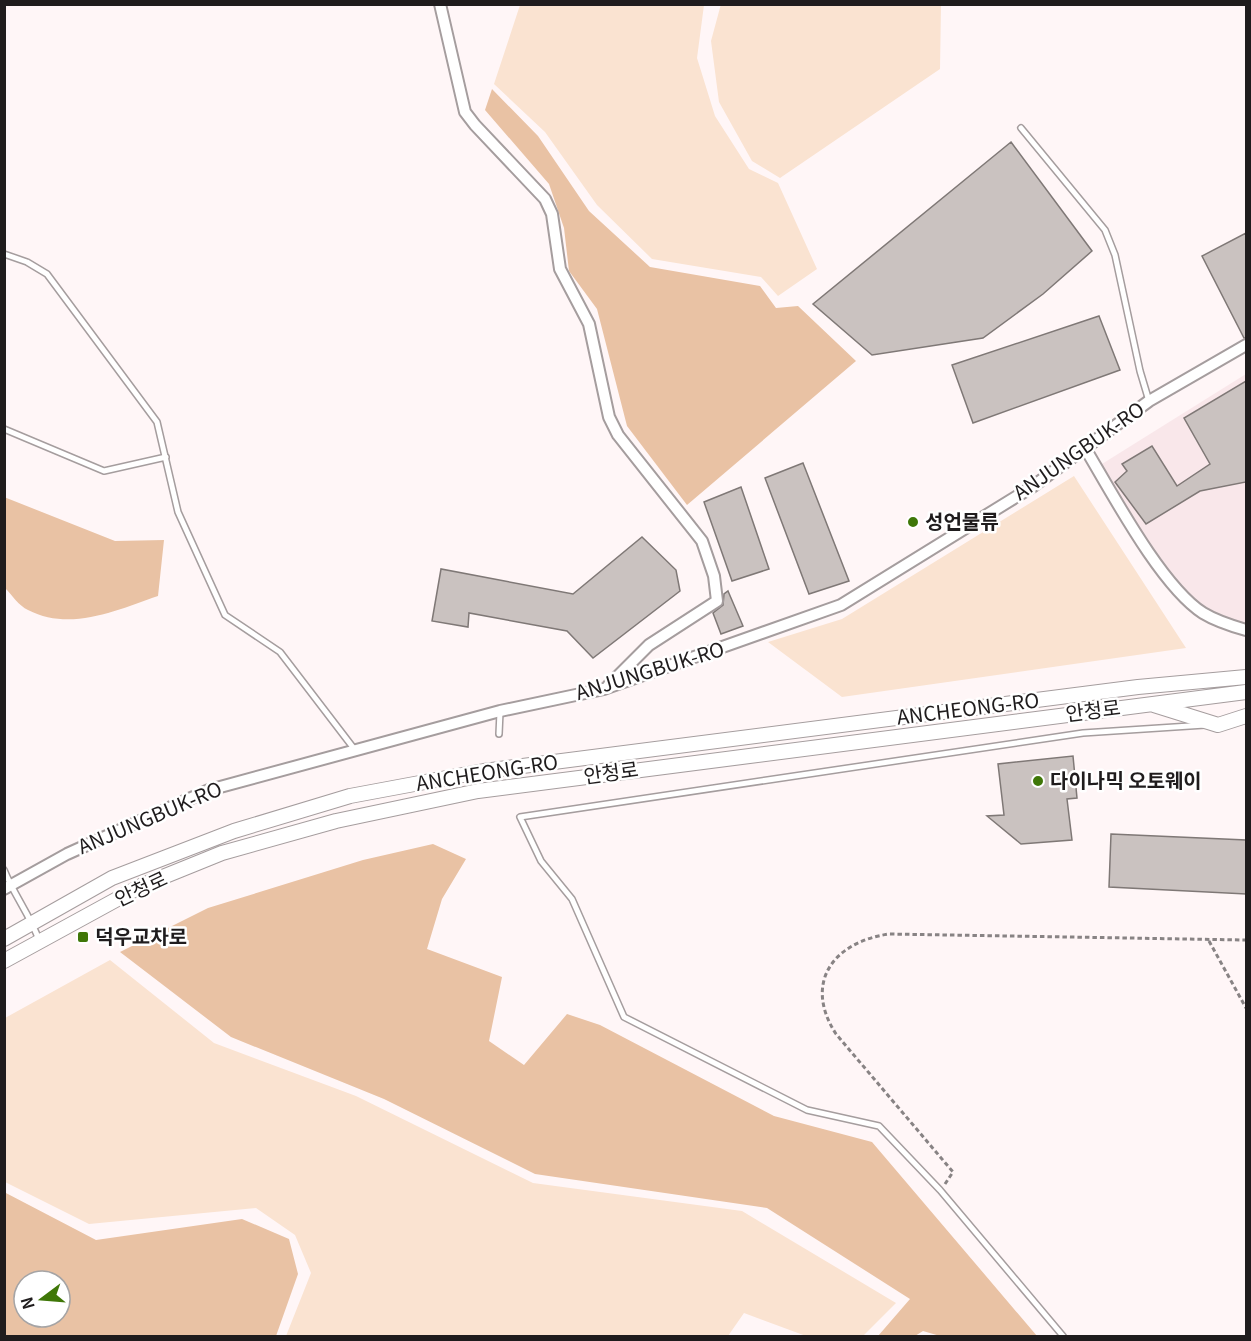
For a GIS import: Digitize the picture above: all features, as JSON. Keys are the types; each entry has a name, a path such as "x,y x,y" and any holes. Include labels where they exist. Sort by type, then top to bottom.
{"street":[{"path":"440,4 465,112 545,199 552,214 560,269 589,324 609,417 618,435 702,541 714,576 717,601 649,645 604,689"},
{"name":"ANJUNGBUK-RO","path":"7,888 67,854 209,790 500,711 604,689 841,605 1032,487 1149,401 1246,345"},
{"path":"1085,448 1136,532 1170,580 1202,613 1246,630"},
{"name":"ANCHEONG-RO","path":"4,939 112,878 234,831 361,794 484,771 1138,687 1246,677"},
{"name":"안청로","path":"4,961 143,885 222,853 358,816 478,791 1246,692"},
{"path":"1148,704 1218,725 1246,717"}],"lane":[{"path":"1021,128 1105,230 1116,255 1140,371 1149,401"},
{"path":"4,254 41,268 63,293 157,422 178,513 225,615 280,652 355,750"},
{"path":"4,429 104,471 166,457"},
{"path":"499,735 500,711"},
{"path":"1063,1336 940,1190 879,1125 807,1110 624,1017 572,899 541,861 520,817 1071,734 1218,725"},
{"path":"4,870 7,888 33,921 39,940"}],"path":[{"path":"940,1190 953,1172 836,1034 824,1016 822,992 826,970 844,952 870,937 889,934 1246,940"},
{"path":"1209,941 1246,1008"}],"shaded area":[{"path":"721,4 941,5 940,69 780,178 752,161 719,102 711,41"},
{"path":"520,5 704,5 697,58 715,116 749,169 778,183 817,269 778,296 761,277 652,259 597,205 545,132 494,84"},
{"path":"492,89 538,136 589,211 650,267 760,286 776,308 798,306 856,361 687,505 627,426 597,309 569,271 564,228 549,184 485,110"},
{"path":"1246,374 1246,625 1203,608 1169,572 1144,536 1102,464"},
{"path":"1074,476 1186,648 842,697 768,642 842,619"},
{"path":"4,497 115,541 164,540 158,596 110,612 77,619 44,616 25,608 5,588"},
{"path":"433,844 466,859 442,899 427,949 502,977 489,1041 524,1065 567,1014 600,1025 774,1116 872,1142 1037,1336 940,1336 923,1331 915,1336 878,1336 910,1299 767,1208 535,1174 384,1099 231,1037 120,952 208,908 363,860"},
{"path":"110,960 214,1043 356,1096 533,1183 742,1211 896,1303 863,1336 806,1336 744,1313 728,1336 286,1336 311,1273 295,1235 256,1208 89,1224 5,1182 5,1018"},
{"path":"4,1192 96,1240 242,1219 289,1239 298,1274 276,1336 5,1336"}],"building":[{"path":"1011,142 1092,251 1043,294 983,338 872,355 813,304"},
{"path":"1246,233 1246,338 1244,338 1202,256"},
{"path":"1099,316 1120,370 973,423 952,365"},
{"path":"1246,381 1246,482 1200,491 1146,524 1115,482 1127,471 1122,464 1152,446 1177,486 1210,464 1184,418"},
{"path":"803,463 849,581 809,594 765,478"},
{"path":"741,487 769,569 732,581 704,502"},
{"path":"642,537 676,570 680,591 593,658 567,631 469,613 468,627 432,621 441,569 573,594"},
{"path":"728,591 743,626 721,634 713,613 723,605 724,594"},
{"path":"1073,756 1077,798 1067,799 1072,840 1021,844 987,816 1004,815 998,764"},
{"path":"1111,834 1246,840 1246,894 1109,887"}],"place":[{"name":"성언물류","path":"913,522"},
{"name":"다이나믹 오토웨이","path":"1038,781"},
{"name":"덕우교차로","path":"83,937"}]}
